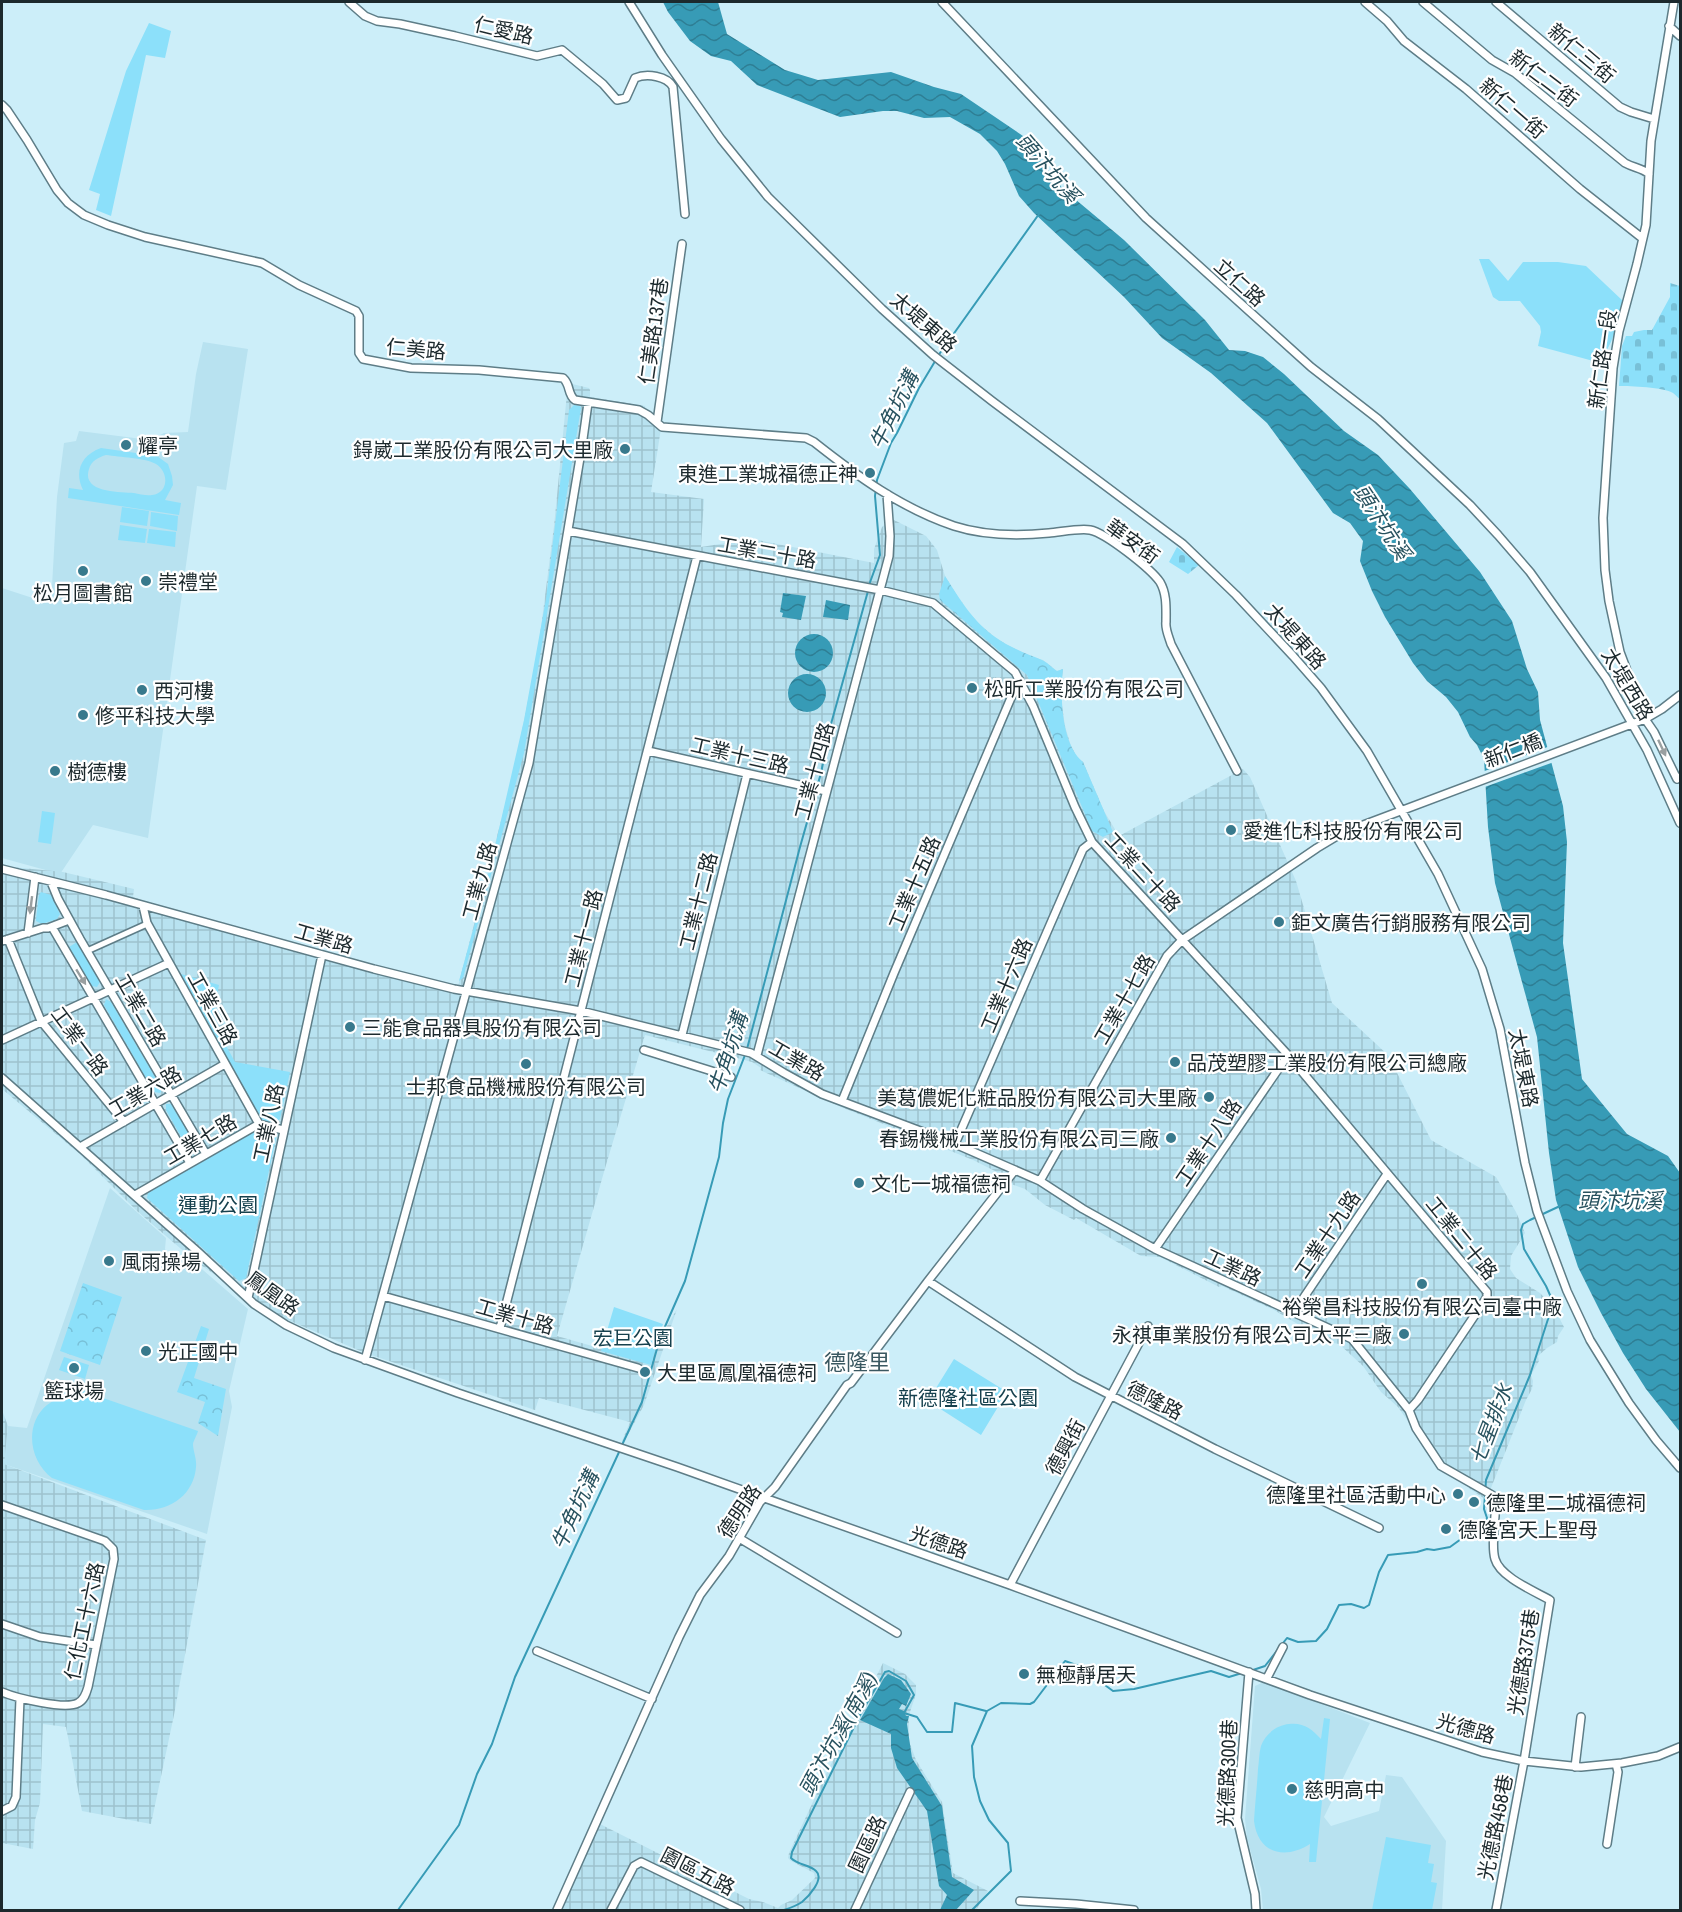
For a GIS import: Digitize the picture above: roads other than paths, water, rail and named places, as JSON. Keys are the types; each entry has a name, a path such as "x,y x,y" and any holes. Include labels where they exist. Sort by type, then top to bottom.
{"street":[{"name":"仁愛路","path":"349,2 365,16 377,21 455,36 537,56 562,50 603,84 617,100 626,98 635,78 640,76 665,78 674,89 685,214"},
{"name":"太堤東路","path":"629,2 662,55 721,139 768,197 882,309 933,355 1184,544 1236,595 1321,688 1367,751 1438,874 1482,969 1500,1029 1525,1163 1537,1211 1567,1292 1590,1340 1629,1403 1680,1468"},
{"name":"立仁路","path":"942,2 1146,218 1311,368 1378,419 1470,505 1530,572"},
{"name":"新仁一街","path":"1365,2 1388,21 1404,41 1466,89 1580,189 1642,238"},
{"name":"新仁二街","path":"1423,2 1492,60 1515,73 1625,163 1649,174"},
{"name":"新仁三街","path":"1496,2 1620,106 1654,119"},
{"name":"新仁路一段","path":"1645,719 1620,652 1609,601 1603,518 1613,368 1619,331 1646,225 1651,141 1674,2"},
{"path":"1669,26 1680,36"},
{"name":"仁美路","path":"2,105 29,143 52,184 75,208 108,225 145,237 262,263 299,285 356,311 359,316 359,353 363,358 411,368 459,369 563,378 568,383 573,399 588,403"},
{"name":"仁美路137巷","path":"657,422 682,244"},
{"path":"588,403 639,410 657,422"},
{"name":"工業九路","path":"365,1360 531,752 588,403"},
{"name":"華安街","path":"657,422 662,427 806,438 864,481 898,502 938,520 979,532 1037,534 1090,530 1138,560 1159,581 1163,588 1166,622 1171,644 1237,771"},
{"name":"工業十四路","path":"755,1055 890,546 885,492"},
{"name":"工業二十路","path":"568,531 862,586 933,603 1015,672 1033,706 1092,842 1288,1055 1487,1294 1474,1317 1409,1410"},
{"name":"工業十一路","path":"500,1328 697,556"},
{"name":"太堤西路","path":"1530,572 1590,653 1655,766 1680,823"},
{"name":"工業十五路","path":"842,1101 1019,679"},
{"name":"新仁橋","path":"1409,808 1645,719 1680,695"},
{"name":"太堤西路","path":"1645,719 1679,778"},
{"name":"工業十三路","path":"648,751 824,790"},
{"name":"工業十二路","path":"681,1035 747,774"},
{"name":"工業十七路","path":"1040,1181 1167,956 1182,940 1329,840 1409,808"},
{"name":"工業十六路","path":"955,1144 1083,849 1092,842"},
{"name":"工業路","path":"2,869 322,955 467,991 581,1011 739,1049 755,1055 804,1085 955,1144 1040,1181 1083,1209 1155,1249 1354,1341 1409,1410 1416,1428 1441,1466 1485,1490"},
{"path":"28,933 35,877"},
{"name":"工業二路","path":"51,882 69,920 206,1154"},
{"name":"工業三路","path":"143,906 147,924 259,1124"},
{"path":"5,940 69,920"},
{"path":"87,951 147,924"},
{"name":"工業二路","path":"52,927 190,1163"},
{"name":"工業一路","path":"5,940 41,1022 124,1122"},
{"name":"工業八路","path":"248,1298 322,955"},
{"path":"2,1040 169,963"},
{"path":"644,1050 731,1077"},
{"name":"工業十八路","path":"1155,1249 1288,1055"},
{"name":"工業六路","path":"80,1147 225,1064"},
{"name":"鳳凰路","path":"2,1078 248,1298 285,1326 365,1360 628,1450"},
{"name":"工業七路","path":"135,1195 259,1124 284,1130"},
{"name":"德明路","path":"557,1911 690,1612 700,1595 739,1538 760,1502 766,1498 847,1385 851,1383 1015,1170"},
{"name":"工業十九路","path":"1294,1312 1387,1174"},
{"name":"德隆路","path":"928,1281 1076,1377 1110,1396 1379,1528"},
{"name":"工業十路","path":"383,1296 638,1368"},
{"name":"德興街","path":"1011,1585 1148,1326"},
{"name":"光德路","path":"628,1450 1011,1585 1310,1695 1482,1752 1524,1761 1575,1767 1616,1764 1658,1756 1680,1747"},
{"name":"光德路375巷","path":"1485,1490 1494,1498 1493,1544 1497,1564 1506,1575 1550,1600 1524,1761"},
{"name":"仁化工十六路","path":"2,1508 100,1539 108,1543 112,1549 114,1563 86,1692 79,1703 71,1705 20,1699 2,1692"},
{"path":"739,1538 897,1633"},
{"path":"2,1624 40,1637 96,1645"},
{"path":"1267,1678 1283,1647"},
{"path":"537,1651 652,1699"},
{"name":"光德路300巷","path":"1249,1672 1237,1818 1255,1894 1256,1911"},
{"path":"2,1811 12,1806 16,1797 20,1699"},
{"path":"1575,1767 1581,1717"},
{"name":"光德路458巷","path":"1496,1911 1524,1761"},
{"path":"1607,1844 1618,1772 1616,1764"},
{"name":"園區路","path":"855,1911 910,1792"},
{"name":"園區五路","path":"611,1911 634,1866 641,1862 740,1911"},
{"path":"1020,1901 1076,1904 1134,1911"}],"water":[{"name":"頭汴坑溪","path":"663,2 718,2 727,34 785,70 818,80 891,72 961,94 1023,136 1063,189 1124,240 1205,320 1229,350 1245,351 1263,357 1344,431 1378,455 1480,572 1512,621 1527,669 1538,692 1540,720 1563,806 1567,842 1563,943 1582,1079 1627,1134 1668,1156 1680,1173 1680,1432 1646,1389 1601,1313 1578,1267 1556,1200 1537,1037 1495,883 1488,827 1484,759 1458,712 1446,697 1427,681 1413,663 1385,617 1360,561 1363,541 1350,523 1333,513 1267,423 1211,373 1162,338 1124,297 1034,213 1019,196 997,151 980,134 950,117 924,118 897,111 883,111 840,117 757,85 731,61 711,56 690,41"},
{"path":"783,593 806,596 801,620 782,617 783,613 780,612"},
{"path":"826,600 850,605 848,620 823,617"},
{"path":"814,634 827,640 833,653 827,666 814,672 801,666 795,653 801,640"},
{"path":"807,674 814,675 820,680 825,686 825,700 820,706 814,711 807,712 800,711 794,706 789,700 788,693 789,686 794,680 800,675"},
{"path":"888,1674 901,1680 911,1694 906,1706 902,1704 899,1709 909,1716 907,1724 912,1758 942,1806 952,1877 974,1890 956,1910 940,1910 947,1895 939,1886 927,1811 897,1768 891,1748 891,1734 860,1720"}],"waterway":[{"name":"牛角坑溝","path":"869,585 880,555 875,496 877,480 891,443 940,353 1039,214"},
{"name":"牛角坑溝","path":"747,1049 821,773 831,724 868,591"},
{"name":"牛角坑溝","path":"622,1445 642,1402 660,1338 685,1281 719,1157 728,1099 745,1055"},
{"name":"七星排水","path":"1250,1671 1265,1666 1287,1638 1298,1642 1316,1641 1327,1629 1339,1605 1351,1604 1364,1608 1369,1605 1379,1572 1388,1555 1450,1547 1486,1521 1484,1509 1486,1480 1530,1375 1549,1316 1550,1295 1524,1249 1521,1230 1523,1224 1560,1206"},
{"name":"牛角坑溝","path":"398,1910 459,1825 477,1774 492,1744 515,1677 620,1450"},
{"name":"七星排水","path":"972,1910 1011,1871 1008,1843 989,1820 980,1801 974,1777 972,1746 987,1711 1001,1703 1030,1704 1034,1702 1065,1661 1079,1666 1113,1691 1134,1689 1211,1671 1229,1677 1242,1673"},
{"name":"頭汴坑溪(南溪)","path":"784,1910 802,1902 817,1883 816,1871 791,1858 792,1852 860,1715 885,1672 889,1671 906,1681 914,1695 904,1713 917,1717 927,1732 952,1732 955,1703 986,1711"}],"place":[{"name":"耀亭","path":"126,445"},
{"name":"鍀崴工業股份有限公司大里廠","path":"625,449"},
{"name":"東進工業城福德正神","path":"870,473"},
{"name":"松月圖書館","path":"83,571"},
{"name":"崇禮堂","path":"146,581"},
{"name":"松昕工業股份有限公司","path":"972,688"},
{"name":"西河樓","path":"142,690"},
{"name":"修平科技大學","path":"83,715"},
{"name":"樹德樓","path":"55,771"},
{"name":"愛進化科技股份有限公司","path":"1231,830"},
{"name":"鉅文廣告行銷服務有限公司","path":"1279,922"},
{"name":"三能食品器具股份有限公司","path":"350,1027"},
{"name":"品茂塑膠工業股份有限公司總廠","path":"1175,1062"},
{"name":"士邦食品機械股份有限公司","path":"526,1064"},
{"name":"美葛儂妮化粧品股份有限公司大里廠","path":"1209,1097"},
{"name":"春錫機械工業股份有限公司三廠","path":"1171,1138"},
{"name":"文化一城福德祠","path":"859,1183"},
{"name":"風雨操場","path":"109,1261"},
{"name":"裕榮昌科技股份有限公司臺中廠","path":"1422,1284"},
{"name":"永祺車業股份有限公司太平三廠","path":"1404,1334"},
{"name":"光正國中","path":"146,1351"},
{"name":"籃球場","path":"74,1368"},
{"name":"大里區鳳凰福德祠","path":"645,1372"},
{"name":"德隆里社區活動中心","path":"1458,1494"},
{"name":"德隆里二城福德祠","path":"1474,1502"},
{"name":"德隆宮天上聖母","path":"1446,1529"},
{"name":"無極靜居天","path":"1024,1674"},
{"name":"慈明高中","path":"1292,1789"}],"district":[{"name":"德隆里","path":"857,1362"}],"park label":[{"name":"運動公園","path":"218,1204"},
{"name":"宏巨公園","path":"633,1337"},
{"name":"新德隆社區公園","path":"968,1397"}]}
